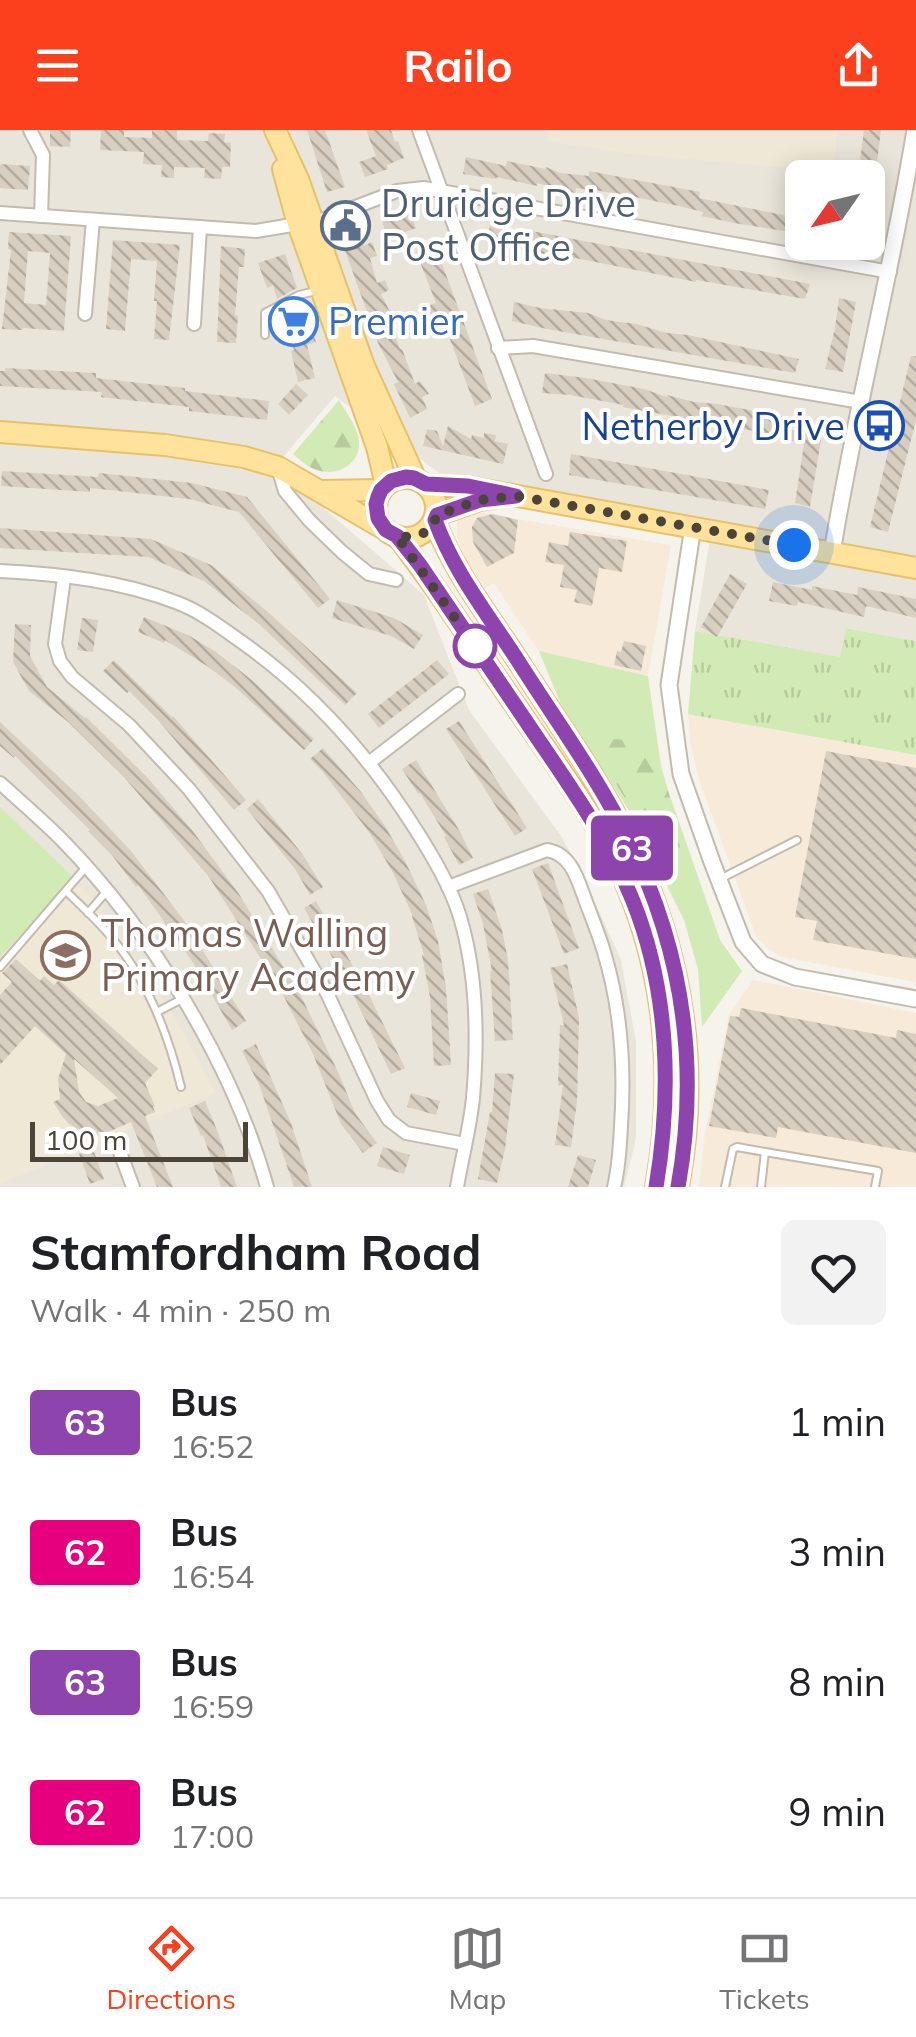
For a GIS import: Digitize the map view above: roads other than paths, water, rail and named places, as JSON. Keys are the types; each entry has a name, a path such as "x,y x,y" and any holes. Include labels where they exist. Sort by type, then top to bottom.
{"main road":[{"path":"276,132 284,180 364,366 420,481 435,499 436,518 457,568 583,762 628,838 658,907 676,969 686,1040 687,1111 678,1187"},
{"path":"306,224 320,290 378,447 383,487 376,511 438,592 586,810 634,902 654,975 666,1062 664,1132 656,1187"},
{"path":"0,432 165,444 244,457 278,467 392,533 410,538 424,534 436,518 480,500 516,496"},
{"path":"319,490 383,487 399,478 468,486 916,568"}],"street":[{"path":"30,130 42,156 42,216"},
{"path":"419,130 546,474"},
{"path":"832,553 916,130"},
{"path":"0,213 256,231 306,224 396,191 424,188 890,272"},
{"path":"85,314 92,220"},
{"path":"194,324 200,227"},
{"path":"498,348 533,346 861,402"},
{"path":"278,467 286,491 342,552 368,574 396,580"},
{"path":"693,526 668,685 681,774 743,942 762,964 794,977 916,999"},
{"path":"0,572 140,590 182,604 215,623 292,680 370,762 448,887 460,918 472,979 475,1031 473,1100 457,1187"},
{"path":"64,578 56,644 60,661 129,724 188,788 268,891 327,992 376,1101 389,1120 406,1132 464,1144"},
{"path":"370,762 458,694"},
{"path":"0,783 64,842 154,954 214,1055 239,1108 267,1187"},
{"path":"448,887 548,850 566,858 574,871 604,952 620,1032 624,1093 614,1187"},
{"path":"117,1144 133,1187"}],"lane":[{"path":"265,335 264,313 320,290"},
{"path":"719,880 798,840"},
{"path":"0,967 86,867"},
{"path":"66,892 112,937 136,971 170,1043 181,1087"},
{"path":"88,913 107,892"},
{"path":"157,1012 182,998"},
{"path":"725,1187 733,1149 737,1148 878,1170 875,1187"},
{"path":"760,1187 766,1152"}],"place":[{"name":"Druridge Drive Post Office","path":"346,225"},
{"name":"Premier","path":"293,321"},
{"name":"Netherby Drive","path":"880,426"},
{"name":"Thomas Walling Primary Academy","path":"66,955"}]}
